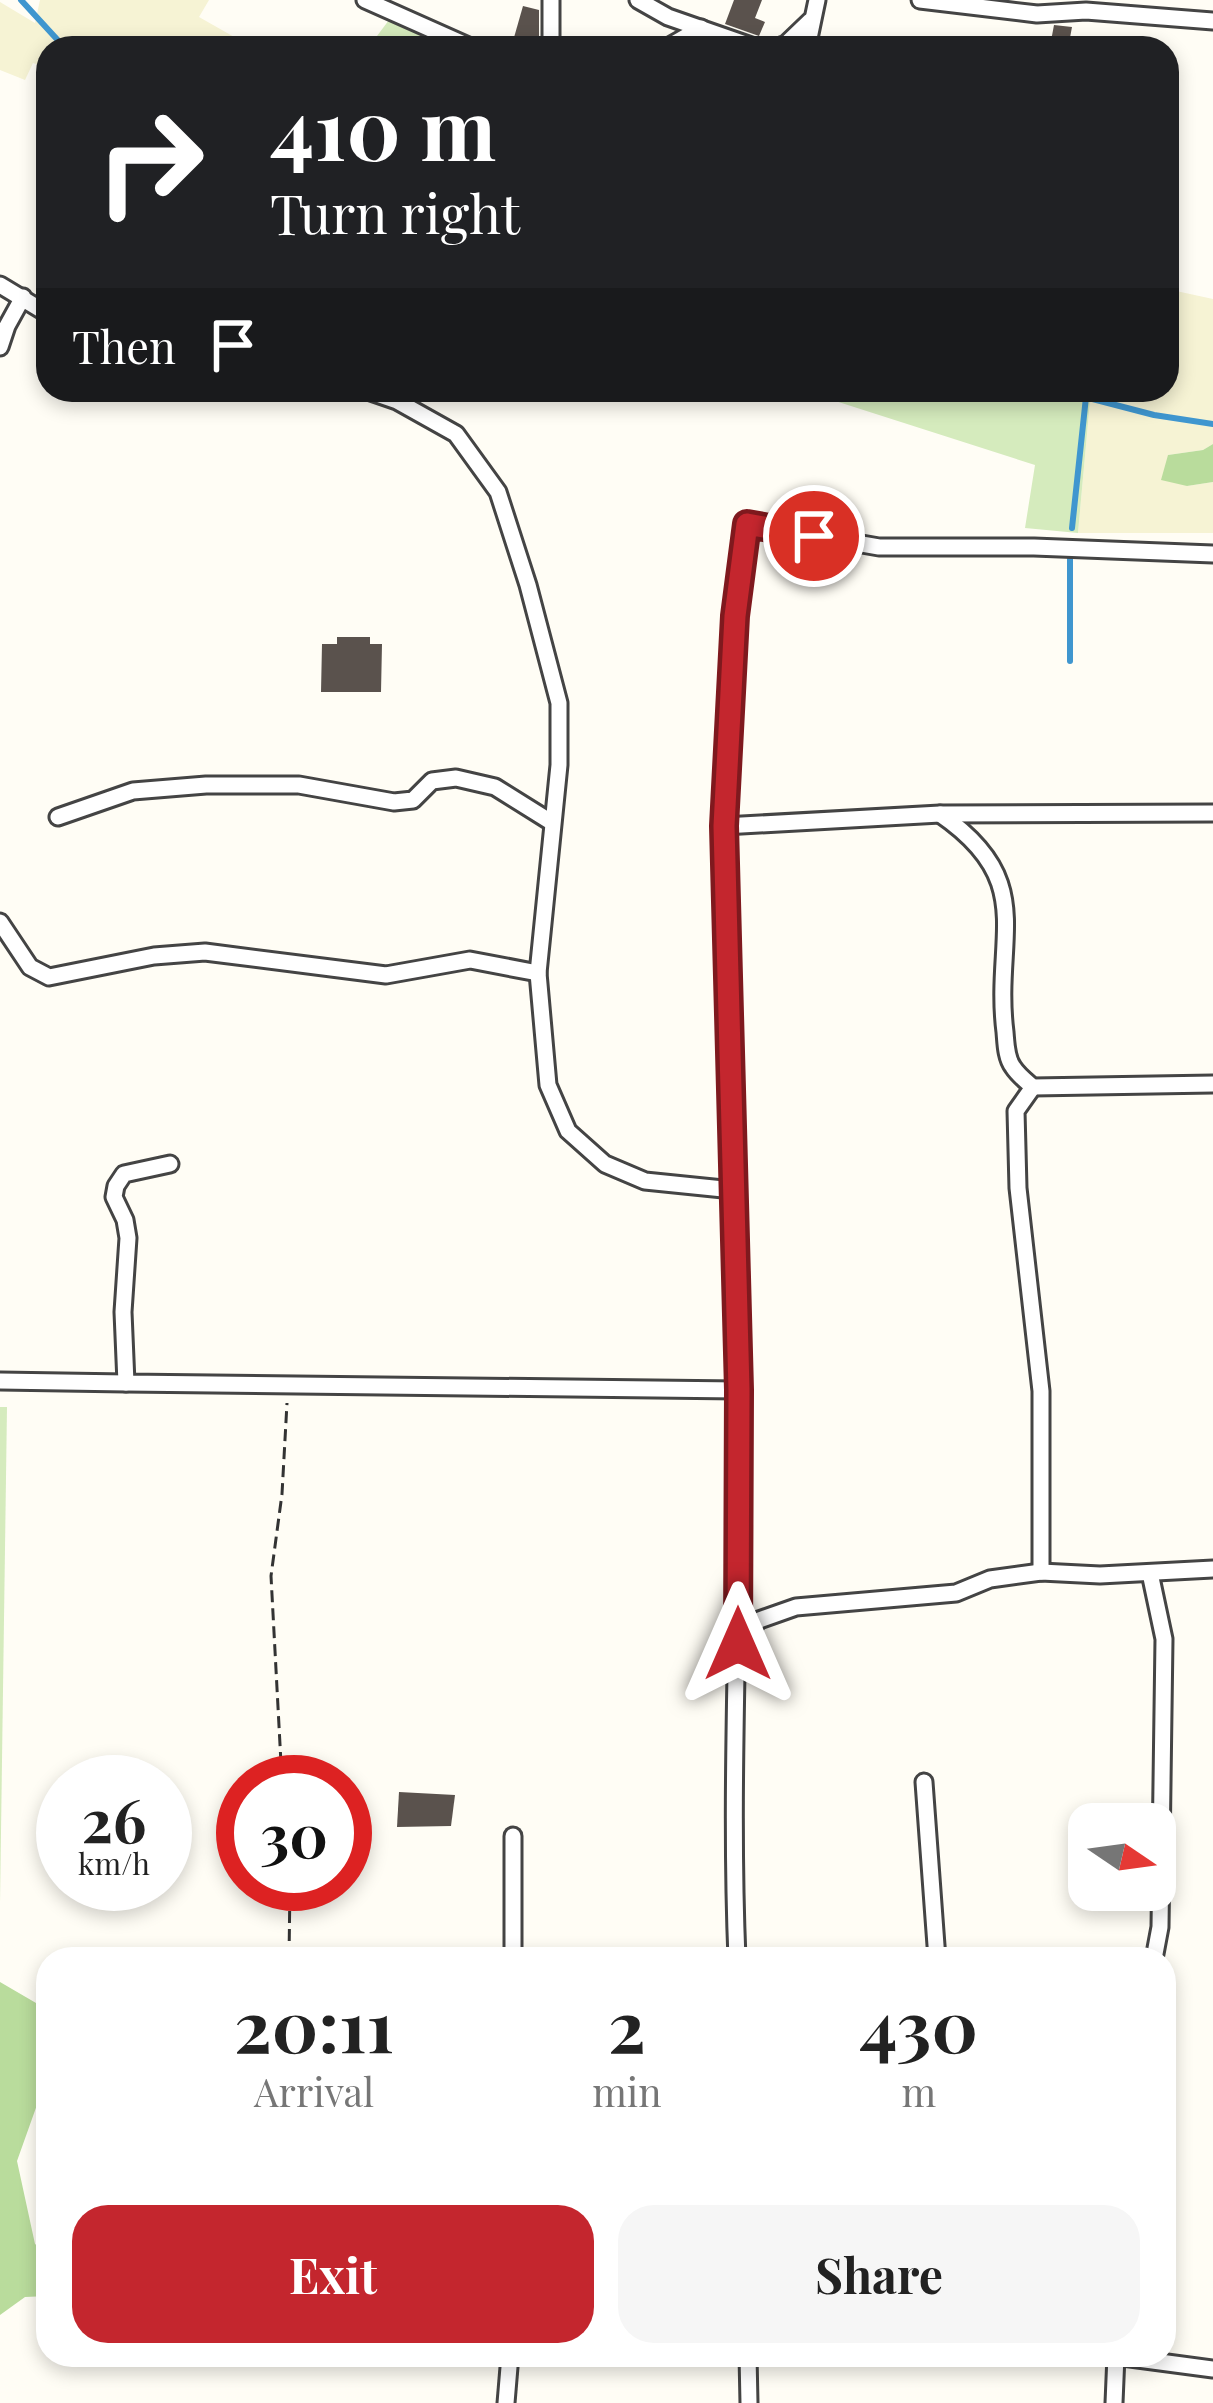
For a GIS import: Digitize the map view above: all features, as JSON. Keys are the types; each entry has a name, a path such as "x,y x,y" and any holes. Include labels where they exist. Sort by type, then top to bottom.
{"street":[{"path":"365,0 446,36"},
{"path":"551,0 551,36"},
{"path":"638,0 668,17 723,36"},
{"path":"808,36 817,0"},
{"path":"920,0 1037,14 1086,11 1213,21"},
{"path":"794,36 810,21"},
{"path":"687,36 701,28"},
{"path":"0,285 36,306"},
{"path":"0,347 23,297"},
{"path":"400,402 456,434 498,492 559,703 559,765 538,973 548,1085 568,1131 605,1164 645,1181 733,1190"},
{"path":"736,1947 739,1390 724,826 735,616 747,524 879,547 1213,554"},
{"path":"58,817 133,791 298,785 394,802 413,800 432,782 456,778 495,787 551,822"},
{"path":"724,826 940,814 1213,813"},
{"path":"940,814 971,836 994,868 1008,913 1001,1004 1009,1064 1033,1087 1213,1084"},
{"path":"0,922 30,967 49,976 154,956 205,952 386,975 470,960 538,973"},
{"path":"1033,1087 1016,1112 1041,1391 1041,1573"},
{"path":"126,1383 123,1312 128,1238 114,1197 116,1186 124,1174 170,1164"},
{"path":"0,1381 739,1390"},
{"path":"738,1644 759,1620 796,1607 956,1593 990,1579 1041,1573 1213,1569"},
{"path":"1150,1573 1164,1640 1156,1947"},
{"path":"923,1782 936,1947"},
{"path":"513,1836 513,1947"},
{"path":"1176,2364 1213,2369"},
{"path":"506,2403 509,2367"},
{"path":"748,2367 749,2403"},
{"path":"1114,2403 1115,2367"}],"path":[{"path":"281,1755 271,1576 282,1494 288,1384"},
{"path":"290,1911 290,1947"}],"shaded area":[{"path":"40,0 209,0 199,17 232,36 36,36 36,64 25,80 0,70 0,2 35,23"},
{"path":"1179,292 1213,299 1213,444 1168,455 1187,486 1213,482 1213,533 1078,533 1090,402 1179,402"}],"green space":[{"path":"392,16 433,34 432,36 377,36"},
{"path":"838,402 1090,402 1078,533 1025,528 1035,465"},
{"path":"1213,444 1213,482 1187,486 1161,480 1168,455"},
{"path":"0,1407 7,1407 0,1903"},
{"path":"0,1982 36,2003 36,2108 17,2161 36,2245 36,2297 25,2297 0,2315"}],"building":[{"path":"734,0 762,0 755,18 765,22 759,36 725,24"},
{"path":"523,6 539,10 539,36 514,36"},
{"path":"1054,25 1072,27 1070,36 1052,36"},
{"path":"337,637 370,637 370,644 382,644 381,692 321,692 322,644 337,644"},
{"path":"399,1792 455,1795 451,1826 397,1827"}],"waterway":[{"path":"21,0 54,36"},
{"path":"1072,528 1085,402"},
{"path":"1104,402 1213,424"},
{"path":"1070,557 1070,661"}],"route":[{"path":"738,1644 739,1390 724,826 735,616 747,524 814,536"}]}
